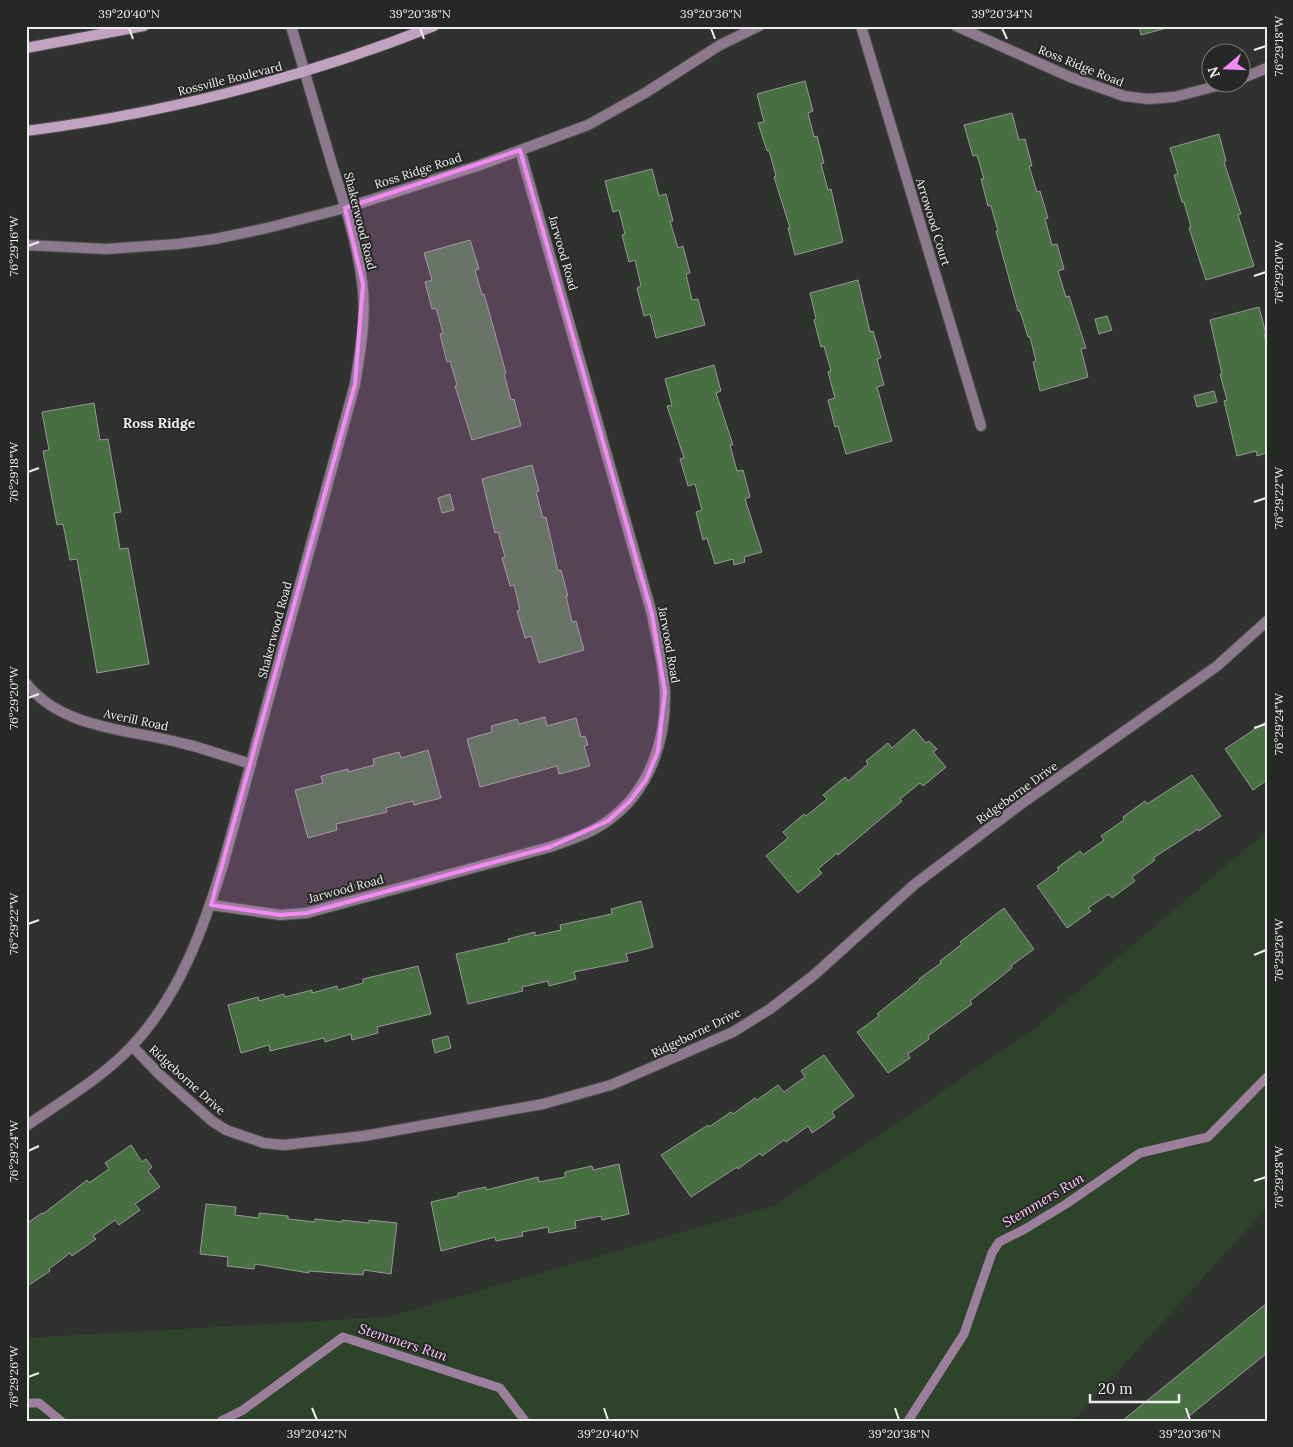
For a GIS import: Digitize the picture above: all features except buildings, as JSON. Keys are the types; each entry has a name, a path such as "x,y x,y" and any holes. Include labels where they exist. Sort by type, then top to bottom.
{"main road":[{"path":"26,48 144,26"},
{"name":"Rossville Boulevard","path":"26,131 119,117 189,103 305,72 390,44 434,26"}],"street":[{"name":"Shakerwood Road","path":"26,1126 93,1080 132,1046 164,1004 194,949 211,904 251,764 356,376 363,317 363,284 356,245 291,26"},
{"name":"Ross Ridge Road","path":"26,245 106,249 178,244 215,239 267,228 346,208 480,164 588,125 645,93 720,45 758,26"},
{"name":"Arrowood Court","path":"862,26 981,426"},
{"name":"Ross Ridge Road","path":"956,26 1070,77 1124,96 1148,99 1174,97 1200,90"},
{"path":"1250,75 1267,68"},
{"name":"Jarwood Road","path":"211,904 280,916 307,913 550,847 583,835 608,821 629,802 646,780 658,751 664,724 665,692 652,614 520,150"},
{"name":"Ridgeborne Drive","path":"132,1046 159,1074 226,1130 264,1142 284,1145 364,1136 533,1106 611,1085 733,1032 770,1009 814,976 915,884 1021,804 1217,666 1267,621"},
{"name":"Averill Road","path":"26,682 40,698 73,718 114,729 180,742 251,764"}],"highlighted area":[{"path":"520,150 652,614 665,692 658,751 646,780 629,802 608,821 550,847 307,913 280,915 211,905 355,384 363,284 345,208"}],"green space":[{"path":"1267,831 1267,1207 1073,1421 26,1421 26,1338 388,1317 776,1205 1033,1030"}],"waterway":[{"name":"Stemmers Run","path":"908,1421 964,1334 992,1253 999,1242 1025,1229 1066,1204 1140,1153 1208,1137 1267,1077"},
{"name":"Stemmers Run","path":"221,1421 243,1410 343,1337 500,1388 525,1421"},
{"name":"Stemmers Run","path":"26,1403 39,1403 61,1421"}],"district":[{"name":"Ross Ridge","path":"159,423"}]}
